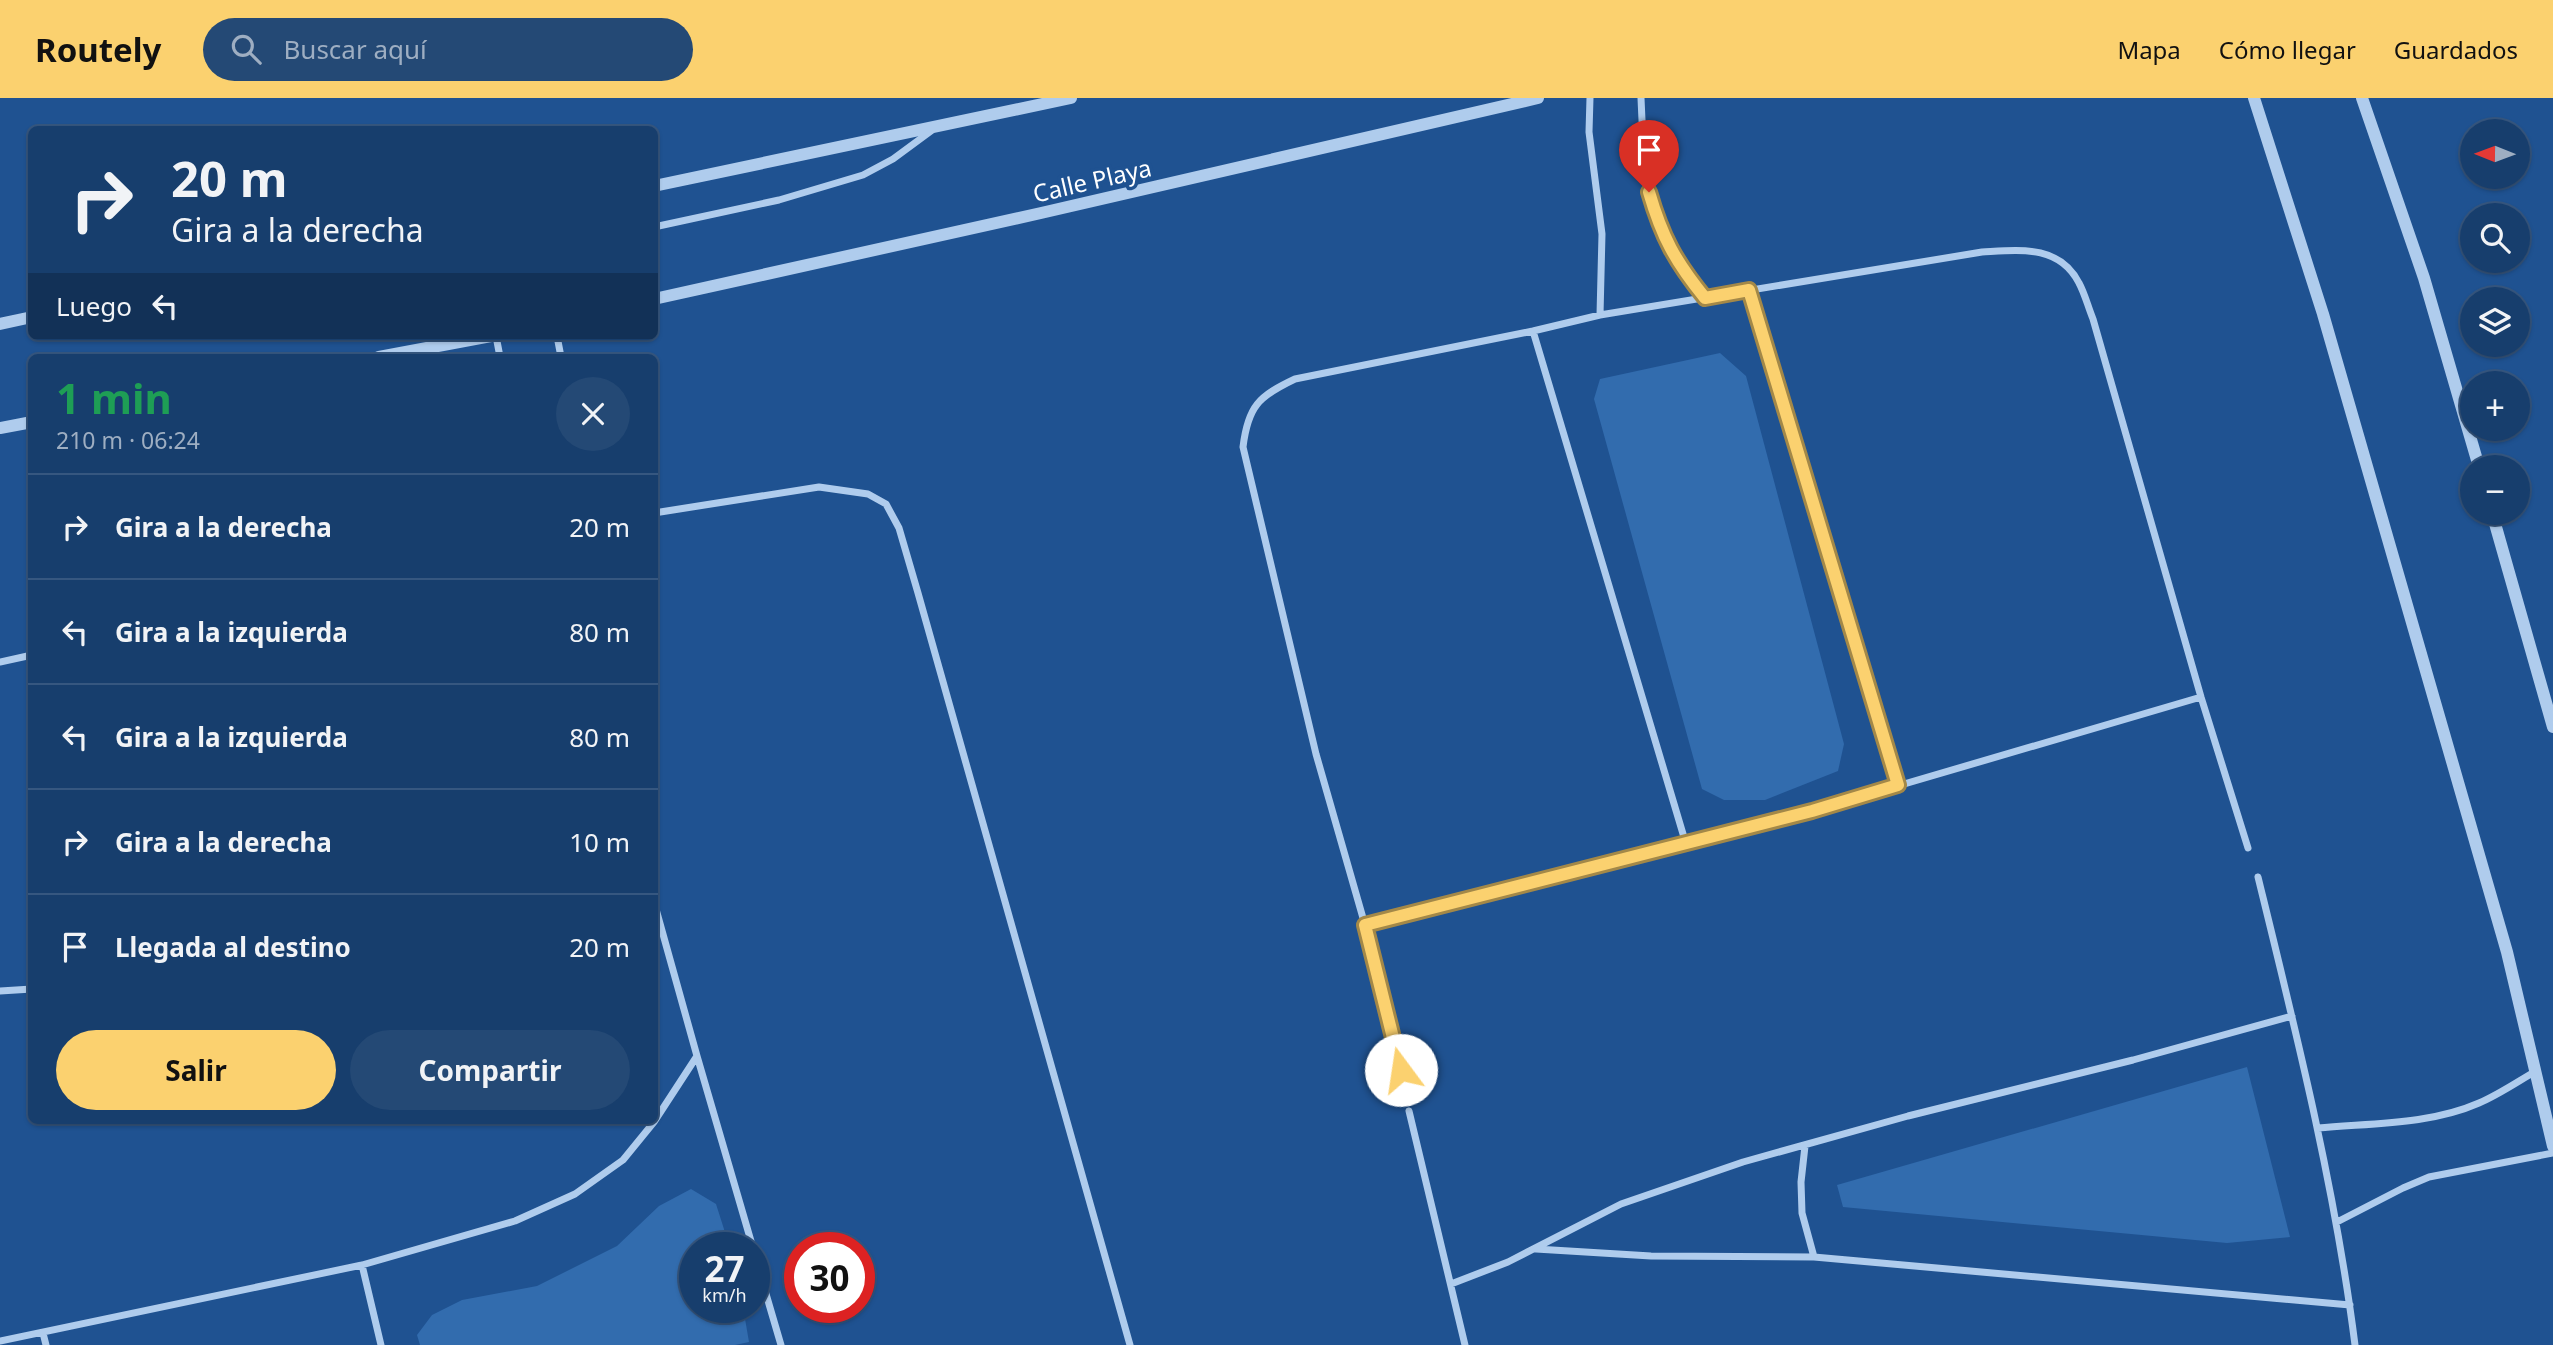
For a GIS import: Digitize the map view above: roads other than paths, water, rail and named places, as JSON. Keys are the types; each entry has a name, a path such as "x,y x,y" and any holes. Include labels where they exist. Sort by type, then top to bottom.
{"street":[{"path":"658,185 1071,98"},
{"name":"Calle Playa","path":"658,298 1041,214 1538,98"},
{"path":"1590,98 1589,132 1602,234 1600,315"},
{"path":"1641,98 1649,192 1660,229 1680,266 1705,298"},
{"path":"2254,98 2323,314 2507,953 2550,1122 2553,1146"},
{"path":"2362,98 2424,278 2476,455"},
{"path":"658,226 779,200 863,175 893,159 934,128"},
{"path":"1401,1070 1365,925 1316,754 1243,447 1246,424 1254,407 1270,391 1295,379 1600,315 1982,252 2038,251 2059,260 2078,281 2093,319 2201,697 2248,848"},
{"path":"1749,290 1898,785"},
{"path":"0,324 28,318"},
{"path":"1533,331 1686,844"},
{"path":"395,354 472,340"},
{"path":"0,428 28,423"},
{"path":"658,512 818,487 868,494 886,504 899,528 1130,1345"},
{"path":"2495,525 2553,727"},
{"path":"0,662 28,656"},
{"path":"1365,925 1812,811 2201,697"},
{"path":"2258,877 2318,1128 2337,1222 2355,1345"},
{"path":"658,916 748,1232"},
{"path":"0,991 28,989"},
{"path":"1451,1284 1508,1262 1621,1204 1743,1162 2292,1016"},
{"path":"658,1116 697,1055"},
{"path":"2318,1128 2425,1119 2453,1113 2480,1103 2536,1071"},
{"path":"1409,1111 1465,1345"},
{"path":"0,1341 362,1265 515,1221 575,1194 623,1160 652,1124"},
{"path":"1805,1146 1801,1182 1802,1213 1814,1257"},
{"path":"2337,1222 2429,1177 2464,1168 2553,1153"},
{"path":"1535,1249 1710,1258 1814,1257 2350,1306"},
{"path":"362,1265 381,1345"},
{"path":"770,1308 781,1345"},
{"path":"43,1332 46,1345"}]}
